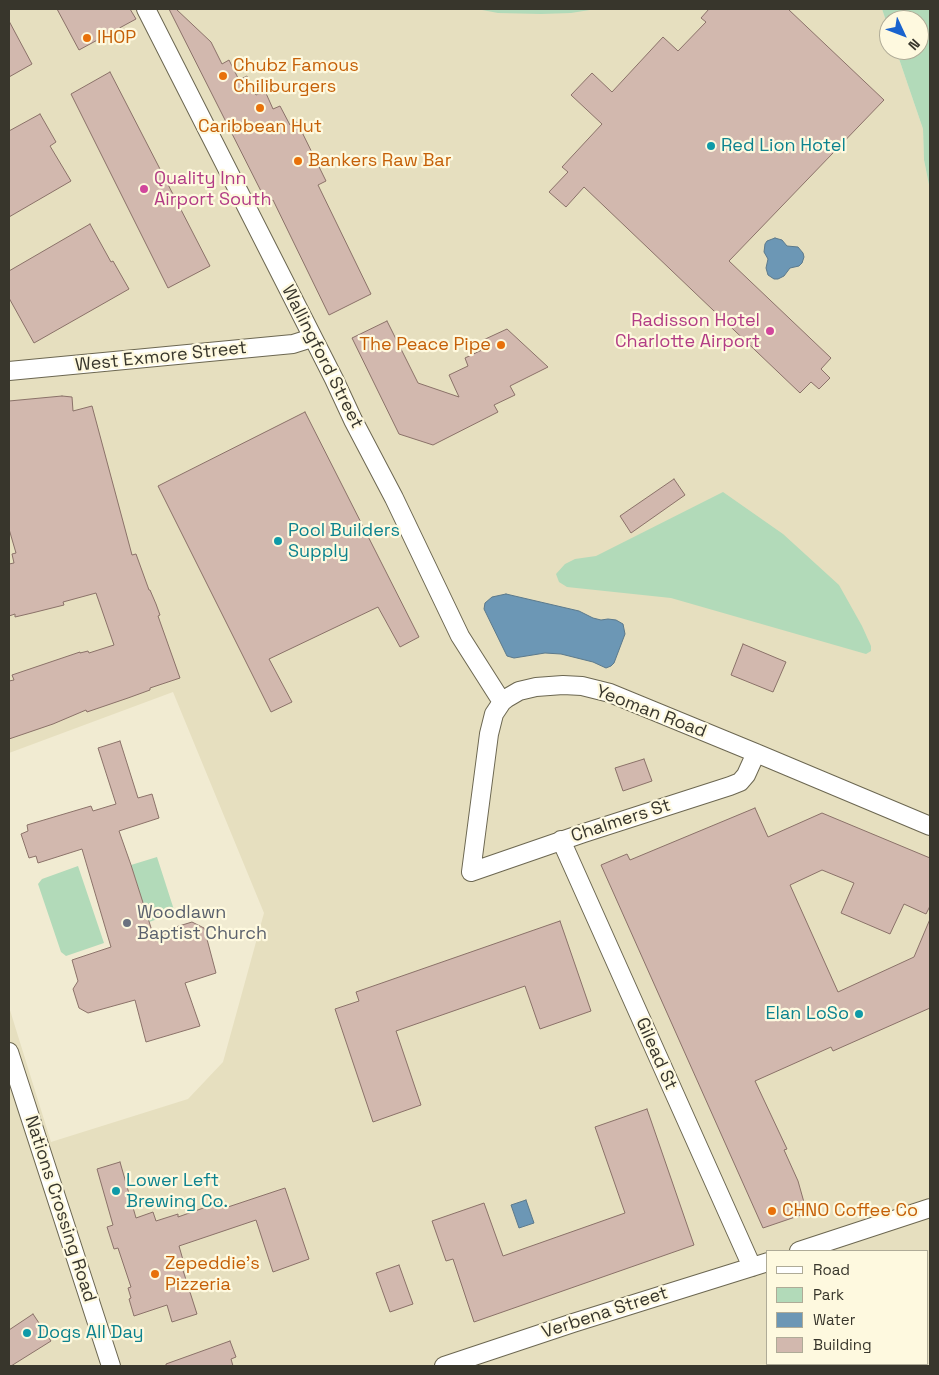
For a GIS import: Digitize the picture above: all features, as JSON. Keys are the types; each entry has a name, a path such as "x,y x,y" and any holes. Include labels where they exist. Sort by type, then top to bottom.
{"street":[{"name":"Wallingford Street","path":"146,9 394,498 460,636 502,702"},
{"name":"West Exmore Street","path":"9,371 293,344 312,338"},
{"name":"Yeoman Road","path":"502,702 519,691 536,687 582,686 610,693 930,826"},
{"name":"Chalmers St","path":"502,702 494,714 489,734 471,872 560,840 740,782 746,775 756,753"},
{"name":"Gilead St","path":"560,840 760,1264"},
{"name":"Nations Crossing Road","path":"9,1052 111,1366"},
{"path":"802,1250 930,1208"},
{"name":"Verbena Street","path":"444,1366 599,1314 760,1264"}],"shaded area":[{"path":"9,9 882,9 879,10 879,60 899,60 923,129 924,160 930,190 930,1366 9,1366 9,1007 51,1142 188,1099 223,1062 264,913 173,692 9,753"}],"green space":[{"path":"477,9 596,9 571,13 541,14 498,13"},
{"path":"930,9 930,190 924,160 923,129 899,60 929,60 929,10 882,10"},
{"path":"723,492 783,534 839,585 862,626 871,646 871,651 866,654 671,598 567,587 559,582 556,574 565,564 575,559 596,556"},
{"path":"157,857 175,913 149,922 131,865"},
{"path":"78,866 104,943 66,956 61,952 38,884 42,879"}],"water":[{"path":"775,238 782,240 787,246 798,247 804,257 799,266 790,268 784,276 778,279 768,275 766,268 768,259 764,252 767,241"},
{"path":"506,594 579,611 601,620 616,620 623,624 625,634 614,663 606,668 593,662 561,654 545,653 514,658 507,656 484,609 485,603 492,597"},
{"path":"526,1200 534,1223 519,1228 511,1205"}],"building":[{"name":"IHOP","path":"57,9 130,9 136,19 79,50"},
{"path":"169,9 176,9 211,42 222,64 229,60 239,80 247,76 256,95 265,91 273,109 280,106 290,125 297,122 326,181 318,185 371,294 329,315 273,200 267,203"},
{"name":"Red Lion Hotel","path":"709,9 788,9 884,100 729,261 831,358 821,369 830,378 819,389 811,382 800,393 584,187 566,207 549,192 568,172 562,167 602,124 571,95 592,73 612,92 663,37 678,51 706,22 701,18"},
{"path":"9,21 32,64 9,77"},
{"name":"Quality Inn Airport South","path":"110,72 210,266 168,288 71,94"},
{"path":"40,114 56,142 50,146 71,181 9,217 9,131"},
{"path":"90,224 111,262 113,261 129,289 34,343 9,298 9,271"},
{"path":"387,321 418,383 459,397 449,375 468,366 465,358 484,349 481,341 507,329 548,367 510,386 515,395 494,405 498,412 433,445 399,434 352,338"},
{"path":"62,396 72,397 73,411 92,406 132,555 136,554 156,604 160,615 158,616 180,678 9,739 9,681 14,680 12,675 80,652 88,651 89,653 114,645 96,593 63,602 64,605 15,617 15,614 9,616 9,564 14,563 12,554 16,553 9,529 9,401"},
{"name":"Pool Builders Supply","path":"305,412 419,637 400,647 378,607 269,659 292,702 271,712 158,486"},
{"path":"674,479 685,495 631,533 620,516"},
{"path":"743,644 786,662 773,692 731,675"},
{"name":"Woodlawn Baptist Church","path":"120,741 138,798 152,794 159,818 119,831 153,934 192,922 204,928 216,973 185,983 200,1026 146,1042 135,1000 88,1013 79,1008 73,989 78,981 72,960 111,947 82,849 38,863 36,856 29,858 21,834 28,831 27,825 91,806 93,811 116,804 98,748"},
{"path":"644,759 652,781 623,791 615,768"},
{"name":"Elan LoSo","path":"755,808 768,837 822,813 930,858 930,906 926,914 904,904 890,934 841,913 854,883 822,870 790,885 838,992 914,957 930,919 930,1008 833,1051 831,1047 755,1081 787,1149 784,1150 798,1181 807,1213 763,1228 601,865 627,854 630,860"},
{"path":"560,921 591,1011 540,1029 525,986 396,1031 421,1105 373,1122 335,1009 359,1001 356,992"},
{"path":"647,1109 694,1245 474,1322 453,1259 446,1261 432,1221 484,1203 503,1256 625,1213 595,1127"},
{"path":"120,1162 136,1218 153,1212 156,1221 178,1214 178,1217 223,1201 225,1208 285,1188 309,1259 273,1272 256,1220 179,1246 183,1260 180,1261 197,1314 172,1322 167,1305 134,1316 129,1299 131,1298 128,1288 131,1287 118,1248 114,1249 107,1227 113,1225 97,1169"},
{"path":"399,1265 413,1304 390,1312 376,1273"},
{"name":"Dogs All Day","path":"33,1314 51,1341 9,1366 9,1330"},
{"path":"230,1341 236,1357 231,1359 233,1366 166,1366 166,1364"}],"place":[{"name":"IHOP","path":"87,38"},
{"name":"Chubz Famous Chiliburgers","path":"223,76"},
{"name":"Caribbean Hut","path":"260,108"},
{"name":"Red Lion Hotel","path":"711,146"},
{"name":"Bankers Raw Bar","path":"298,161"},
{"name":"Quality Inn Airport South","path":"144,189"},
{"name":"Radisson Hotel Charlotte Airport","path":"770,331"},
{"name":"The Peace Pipe","path":"501,345"},
{"name":"Pool Builders Supply","path":"278,541"},
{"name":"Woodlawn Baptist Church","path":"127,923"},
{"name":"Elan LoSo","path":"859,1014"},
{"name":"Lower Left Brewing Co.","path":"116,1191"},
{"name":"CHNO Coffee Co","path":"772,1211"},
{"name":"Zepeddie's Pizzeria","path":"155,1274"},
{"name":"Dogs All Day","path":"27,1333"}]}
